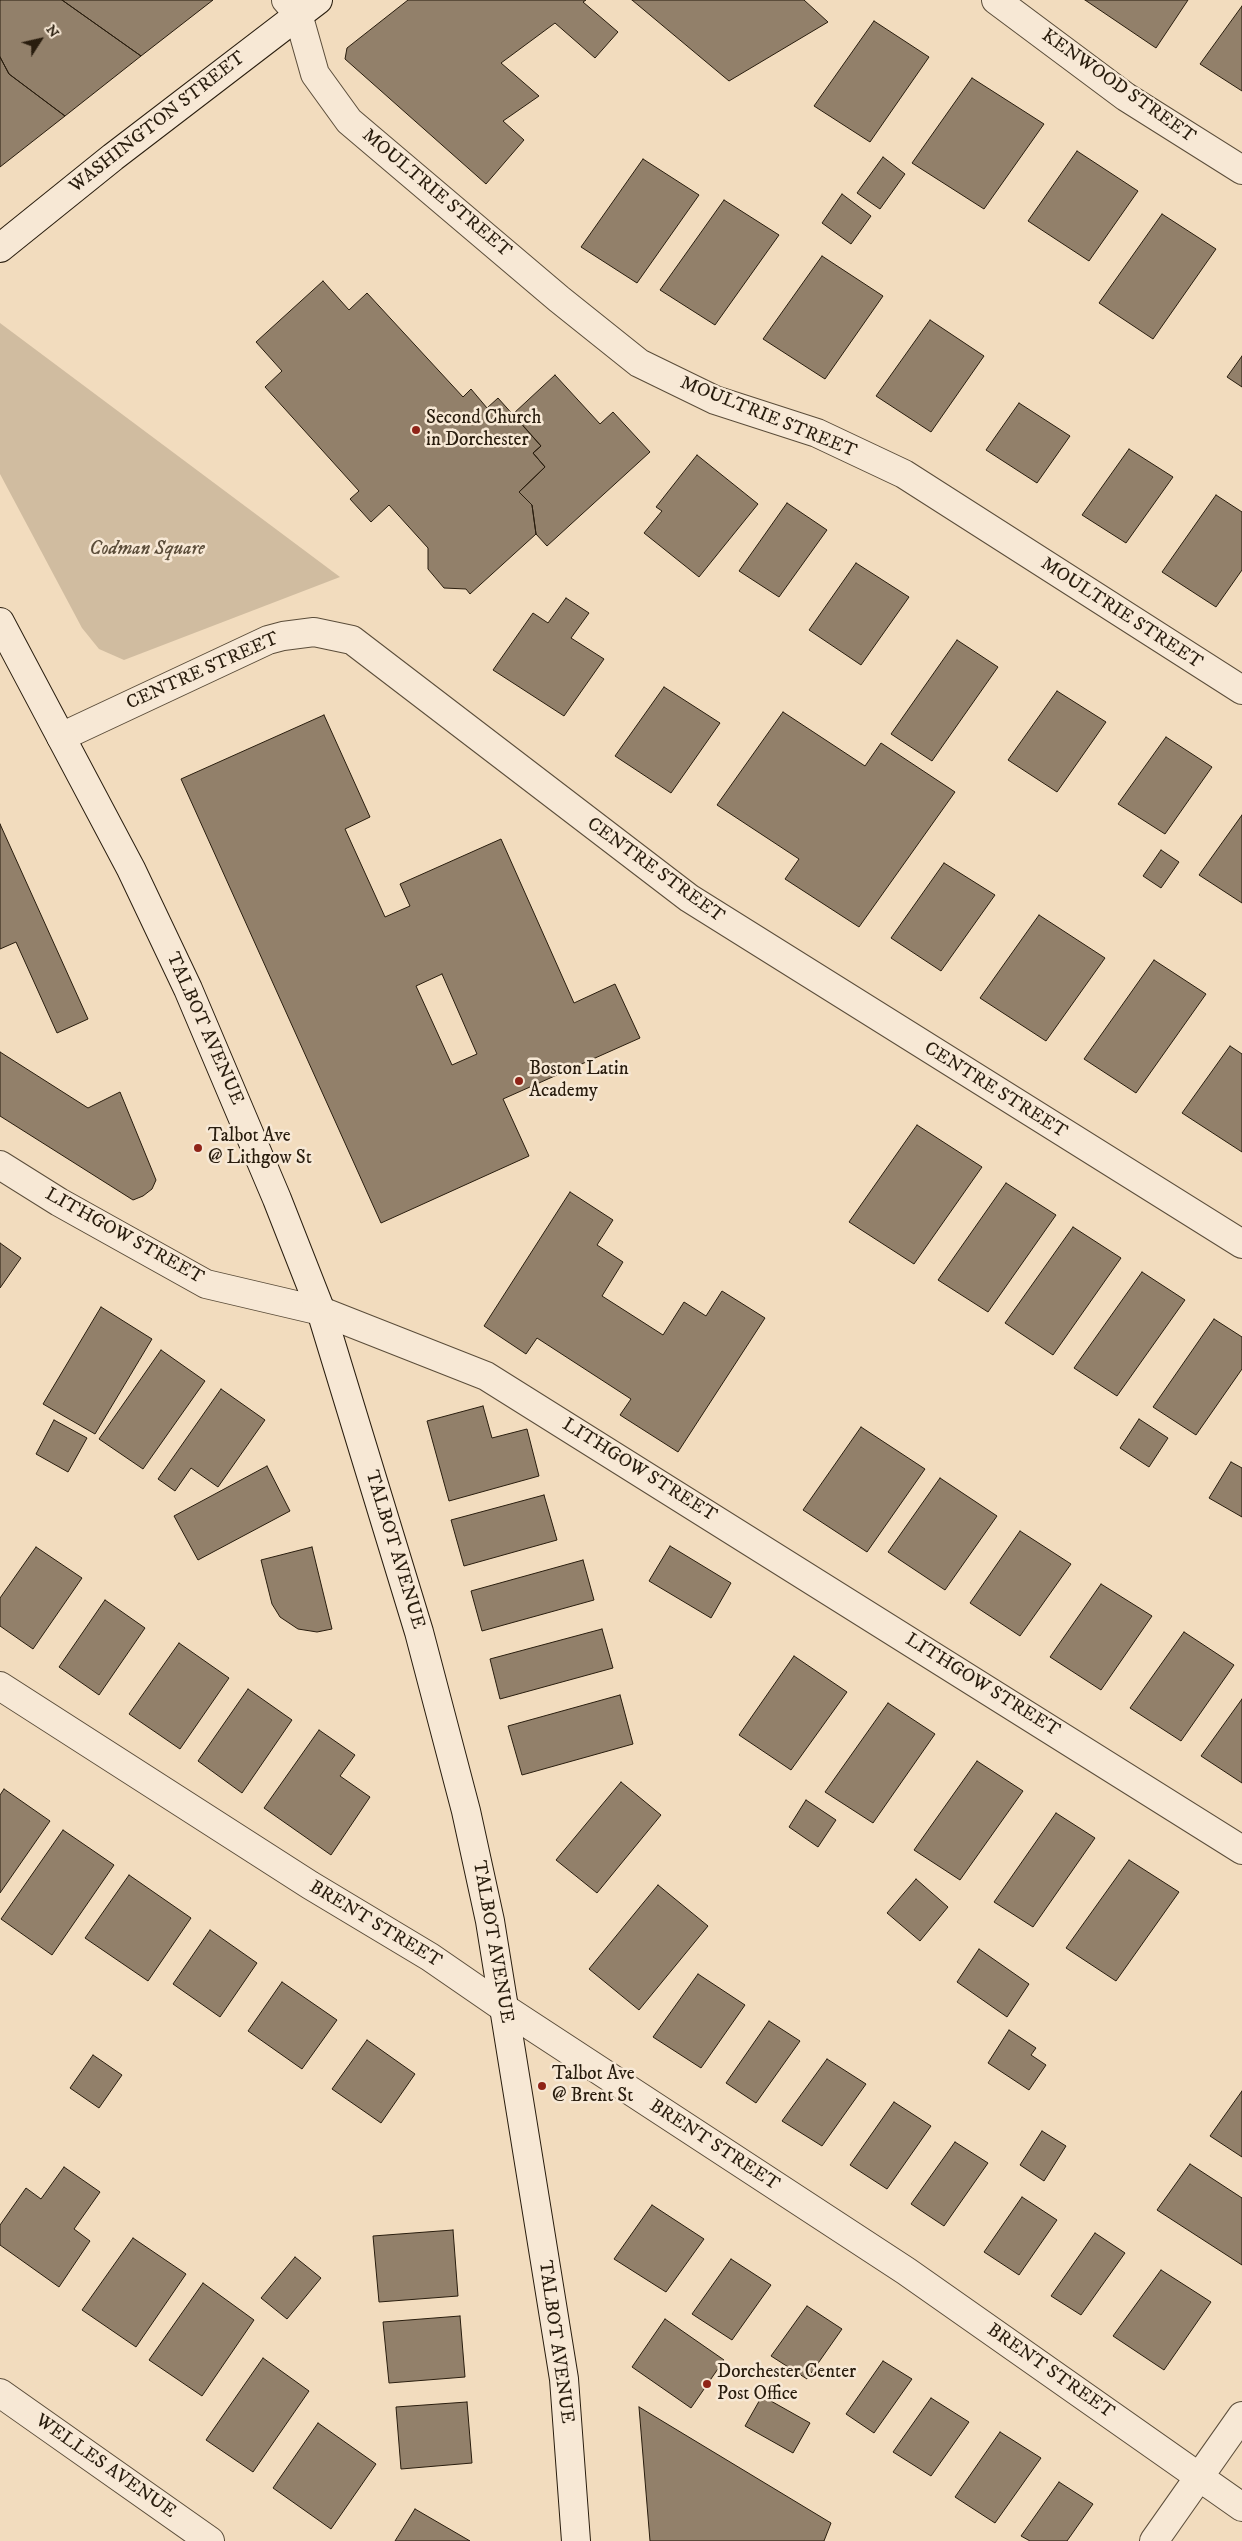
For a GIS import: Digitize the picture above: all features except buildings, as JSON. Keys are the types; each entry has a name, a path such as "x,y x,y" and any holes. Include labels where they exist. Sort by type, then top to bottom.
{"street":[{"name":"KENWOOD STREET","path":"996,0 1126,97 1242,170"},
{"name":"WASHINGTON STREET","path":"0,248 301,5"},
{"name":"MOULTRIE STREET","path":"301,5 316,74 349,121 559,300 639,363 714,400 817,433 904,474 1242,690"},
{"name":"TALBOT AVENUE","path":"0,622 131,869 188,990 277,1199 320,1311 424,1651 466,1811 490,1921 564,2379 576,2541"},
{"name":"CENTRE STREET","path":"61,737 255,646 282,636 314,632 352,640 689,898 1242,1244"},
{"name":"LITHGOW STREET","path":"0,1165 59,1202 206,1284 320,1311 486,1376 1242,1850"},
{"name":"BRENT STREET","path":"0,1686 310,1885 430,1956 504,2008 906,2272 1242,2507"},
{"name":"WELLES AVENUE","path":"0,2393 210,2541"},
{"path":"1154,2541 1242,2416"}],"green space":[{"name":"Codman Square","path":"0,323 340,577 124,660 99,649 82,628 0,474"}],"place":[{"name":"Second Church in Dorchester","path":"416,430"},
{"name":"Boston Latin Academy","path":"519,1081"},
{"name":"Talbot Ave @ Lithgow St","path":"198,1148"},
{"name":"Talbot Ave @ Brent St","path":"542,2086"},
{"name":"Dorchester Center Post Office","path":"707,2384"}]}
